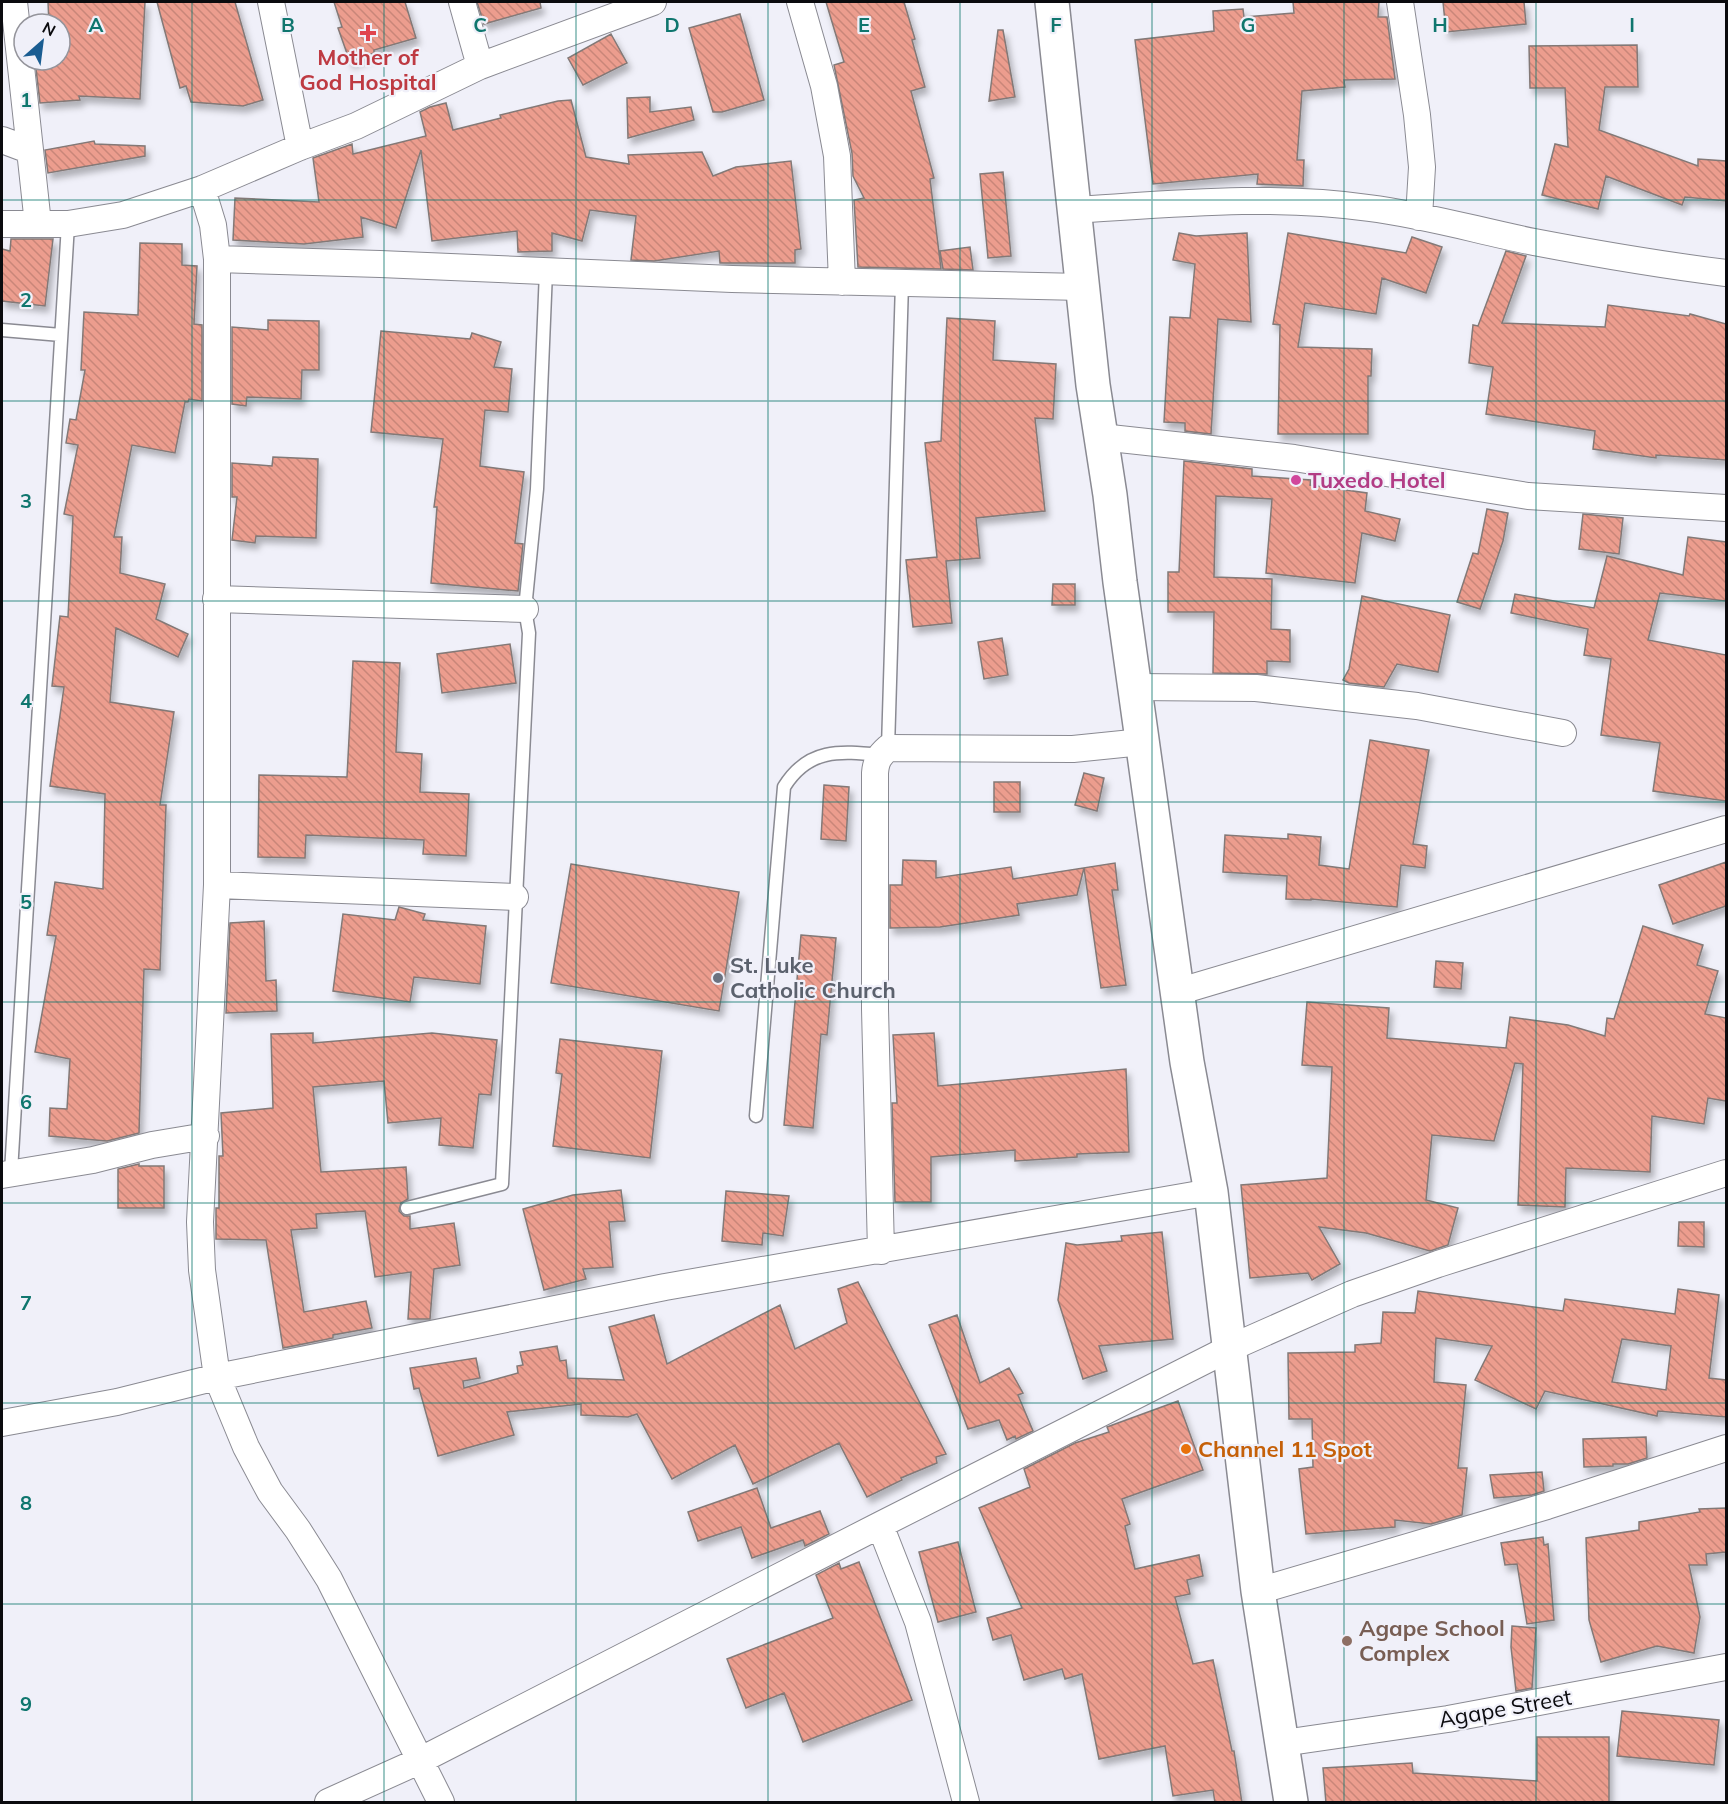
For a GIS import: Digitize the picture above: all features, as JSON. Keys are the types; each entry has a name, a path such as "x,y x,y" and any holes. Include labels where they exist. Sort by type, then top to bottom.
{"main road":[{"path":"1052,2 1082,288 1134,687 1176,992 1211,1192 1258,1591 1291,1803"}],"street":[{"path":"14,2 38,224"},
{"path":"271,2 300,147"},
{"path":"462,2 480,66"},
{"path":"2,224 68,224 123,215 202,189 356,126 480,66 653,2"},
{"path":"800,2 824,86 837,156 842,282"},
{"path":"1400,2 1421,157 1419,217"},
{"path":"2,140 30,150"},
{"path":"202,189 213,225 217,259 217,885 200,1222 202,1270 217,1377 246,1447 270,1492 298,1530 329,1579 441,1803"},
{"path":"1075,210 1224,201 1310,202 1369,207 1533,242 1726,273"},
{"path":"217,259 842,282 1082,288"},
{"path":"1101,437 1294,458 1528,496 1726,508"},
{"path":"216,599 525,609"},
{"path":"1134,687 1256,688 1406,704 1563,734"},
{"path":"881,1251 874,1009 876,763 884,751 1073,749 1142,742"},
{"path":"1176,992 1726,830"},
{"path":"217,885 515,897"},
{"path":"6,1174 93,1160 152,1145 206,1136"},
{"path":"328,1803 420,1761 880,1524 1228,1349 1352,1294 1449,1260 1726,1173"},
{"path":"2,1423 117,1402 217,1377 677,1285 881,1251 1159,1199 1211,1192"},
{"path":"1258,1591 1546,1506 1726,1449"},
{"path":"880,1524 918,1622 966,1803"},
{"name":"Agape Street","path":"1283,1743 1448,1719 1726,1667"}],"lane":[{"path":"6,1174 68,224"},
{"path":"407,1208 502,1184 529,633 525,609 537,489 546,271"},
{"path":"756,1116 784,787 791,775 819,756 838,752 884,751 902,283"},
{"path":"2,330 61,334"}],"building":[{"path":"48,2 145,2 140,99 79,96 80,100 40,103 36,72 72,72 72,12 48,12"},
{"path":"157,2 235,2 263,100 243,106 191,102 186,86 180,88"},
{"path":"334,2 405,2 416,38 374,50 374,53 350,62 338,28 342,27"},
{"path":"477,2 540,2 541,8 484,24"},
{"path":"826,2 904,2 915,39 912,40 925,87 911,91 934,178 930,179 941,269 858,267 854,200 864,198 853,176 852,153 834,65 844,62"},
{"path":"1293,2 1379,2 1378,17 1387,17 1395,79 1344,80 1345,87 1302,91 1297,160 1304,160 1303,186 1257,184 1258,174 1153,184 1135,40 1214,31 1213,11 1243,9 1244,17 1294,13"},
{"path":"1443,2 1524,2 1526,24 1446,32"},
{"path":"740,14 764,100 722,112 713,112 689,28"},
{"path":"998,30 1003,30 1015,97 989,101"},
{"path":"611,34 627,63 583,85 568,58"},
{"path":"1637,45 1638,87 1605,87 1599,130 1698,166 1698,159 1726,161 1726,201 1685,197 1682,205 1606,176 1598,209 1542,195 1555,144 1568,147 1565,88 1530,88 1529,46"},
{"path":"650,97 650,112 691,107 694,120 628,138 627,98"},
{"path":"571,100 586,157 629,164 628,155 702,152 713,176 736,167 791,161 801,249 795,250 795,263 720,263 719,251 654,261 631,260 636,216 590,210 582,241 552,233 552,251 518,252 517,231 432,241 421,150 396,228 361,217 363,237 304,244 233,240 235,198 319,202 313,158 352,144 353,154 426,136 420,112 430,107 446,103 453,130 501,118 500,115"},
{"path":"94,141 95,144 145,146 145,156 48,173 45,150"},
{"path":"1003,172 1011,256 988,258 980,174"},
{"path":"1179,233 1196,236 1247,233 1251,322 1218,319 1211,434 1185,431 1185,423 1164,422 1170,317 1190,318 1195,264 1173,260"},
{"path":"1288,233 1406,253 1412,237 1442,247 1426,293 1382,278 1376,314 1305,303 1298,347 1372,349 1371,376 1368,376 1368,434 1278,434 1280,325 1273,324"},
{"path":"11,239 53,239 45,306 2,301 2,249 10,251"},
{"path":"140,243 182,244 182,265 197,266 194,324 202,325 202,401 189,399 185,402 175,453 132,445 114,537 122,537 120,573 165,584 156,619 188,634 178,657 116,628 110,702 174,712 160,805 166,805 160,970 144,969 139,1133 107,1141 49,1136 50,1108 67,1109 70,1059 35,1052 56,936 47,935 55,882 103,889 105,794 50,786 64,687 52,686 60,616 68,617 73,516 64,514 78,445 66,443 70,419 76,420 85,370 81,370 84,312 138,315"},
{"path":"970,247 973,270 943,269 940,251"},
{"path":"1506,251 1526,256 1502,323 1605,327 1608,305 1689,316 1690,314 1726,324 1726,460 1656,455 1656,458 1593,449 1595,431 1486,414 1493,367 1469,363 1473,325 1478,326"},
{"path":"947,318 995,321 993,360 1056,364 1053,419 1035,418 1045,511 976,518 980,558 946,561 952,623 913,627 906,560 937,557 925,443 941,441"},
{"path":"268,320 319,321 319,370 302,370 301,399 247,397 246,406 232,404 232,327 268,330"},
{"path":"381,331 470,339 472,333 501,342 494,367 512,369 508,412 485,410 480,466 524,472 515,543 523,544 518,591 431,583 437,507 434,507 443,439 371,432"},
{"path":"273,457 318,459 316,538 256,536 255,543 232,540 237,497 232,497 232,463 272,466"},
{"path":"1184,461 1252,469 1252,476 1311,480 1310,485 1367,493 1365,511 1400,519 1395,541 1362,533 1355,583 1266,573 1272,499 1216,496 1214,577 1272,579 1271,629 1290,630 1290,662 1267,661 1267,674 1213,673 1214,612 1168,612 1168,572 1179,572"},
{"path":"1487,509 1508,513 1503,541 1480,609 1457,602 1473,553 1478,554"},
{"path":"1583,514 1623,518 1619,554 1579,549"},
{"path":"1688,537 1726,542 1726,601 1660,593 1648,640 1726,655 1726,801 1653,791 1660,743 1601,735 1611,659 1584,655 1588,629 1511,613 1515,594 1594,608 1607,556 1683,575"},
{"path":"1053,584 1075,584 1075,605 1052,605"},
{"path":"1362,596 1450,615 1438,672 1397,664 1384,687 1349,683 1343,680 1349,669"},
{"path":"1002,638 1008,675 984,679 978,642"},
{"path":"510,644 516,683 442,693 437,654"},
{"path":"353,661 400,663 396,752 422,754 420,792 469,794 466,856 423,854 424,840 306,835 305,858 258,857 259,775 347,777"},
{"path":"1370,740 1429,750 1413,844 1427,846 1425,868 1401,865 1397,907 1286,899 1287,876 1223,872 1225,835 1288,839 1288,834 1321,837 1319,865 1349,869"},
{"path":"1084,773 1104,778 1097,811 1075,805"},
{"path":"994,782 1020,782 1020,812 994,812"},
{"path":"824,785 849,787 846,841 821,839"},
{"path":"903,860 936,861 936,878 1011,867 1013,879 1115,863 1118,890 1112,890 1126,985 1101,988 1084,868 1077,895 1017,904 1019,915 940,927 890,928 890,885 902,885"},
{"path":"1726,862 1726,906 1673,924 1659,885"},
{"path":"571,864 739,892 719,1011 551,983"},
{"path":"399,907 425,914 423,920 486,926 480,984 414,977 410,1002 333,991 343,914 395,920"},
{"path":"264,921 266,981 276,980 277,1011 226,1013 230,923"},
{"path":"1643,926 1703,945 1697,965 1718,971 1705,1014 1726,1018 1726,1101 1708,1098 1704,1124 1652,1116 1650,1172 1566,1168 1565,1207 1518,1205 1523,1064 1515,1063 1494,1141 1432,1135 1426,1200 1458,1208 1448,1245 1430,1251 1366,1233 1319,1227 1340,1264 1312,1280 1308,1273 1250,1278 1241,1185 1327,1178 1332,1067 1302,1065 1307,1002 1389,1008 1387,1038 1506,1048 1510,1017 1568,1025 1605,1036 1607,1018 1614,1019"},
{"path":"801,935 836,938 827,1035 821,1034 813,1128 784,1125"},
{"path":"1436,961 1463,963 1461,989 1434,987"},
{"path":"313,1033 313,1043 432,1033 497,1040 491,1095 479,1094 473,1148 439,1145 441,1118 388,1123 384,1081 313,1087 321,1172 406,1167 408,1199 401,1203 399,1211 404,1216 410,1216 410,1229 454,1223 460,1265 434,1269 430,1319 408,1319 411,1272 375,1277 365,1211 316,1214 317,1228 291,1230 304,1312 366,1301 372,1328 283,1348 266,1240 216,1239 216,1208 219,1208 219,1156 223,1156 221,1113 273,1108 271,1034"},
{"path":"934,1033 938,1086 1126,1069 1129,1152 1077,1154 1077,1157 1015,1161 1015,1150 931,1157 931,1202 895,1202 892,1103 897,1103 893,1035"},
{"path":"560,1039 662,1051 650,1158 553,1146 562,1074 556,1073"},
{"path":"139,1164 139,1166 164,1166 164,1208 118,1208 118,1169"},
{"path":"621,1190 625,1221 609,1222 613,1267 583,1269 586,1279 544,1290 523,1209 573,1195"},
{"path":"726,1191 789,1196 783,1236 763,1233 762,1245 722,1241"},
{"path":"1679,1222 1704,1222 1704,1247 1678,1246"},
{"path":"1162,1232 1173,1339 1099,1346 1107,1371 1083,1379 1058,1300 1066,1243 1077,1245 1122,1241 1121,1236"},
{"path":"858,1282 946,1454 936,1457 937,1463 901,1478 902,1480 867,1497 839,1443 753,1484 735,1445 672,1479 637,1414 628,1417 581,1415 581,1404 507,1412 514,1435 438,1456 419,1388 414,1389 410,1368 476,1358 480,1378 463,1381 464,1388 518,1373 517,1366 523,1365 520,1352 557,1346 560,1361 566,1360 568,1378 624,1380 609,1327 654,1315 667,1364 780,1305 795,1349 847,1323 838,1289"},
{"path":"1678,1289 1719,1295 1709,1378 1726,1380 1726,1417 1658,1411 1657,1416 1545,1391 1536,1409 1475,1380 1492,1346 1436,1338 1434,1382 1466,1385 1458,1468 1467,1468 1462,1515 1431,1524 1395,1520 1395,1527 1306,1534 1299,1469 1313,1467 1312,1419 1289,1419 1288,1353 1355,1352 1355,1345 1381,1343 1383,1312 1415,1313 1418,1291 1563,1311 1565,1299 1675,1314","holes":["1622,1339 1671,1346 1666,1390 1612,1382"]},
{"path":"957,1315 980,1383 1009,1368 1023,1393 1018,1395 1033,1431 1016,1439 1015,1436 1007,1440 999,1420 968,1429 929,1325"},
{"path":"1178,1401 1203,1470 1122,1499 1130,1524 1125,1526 1135,1569 1199,1555 1203,1576 1187,1580 1190,1594 1175,1597 1193,1664 1213,1660 1232,1751 1234,1751 1242,1803 1215,1803 1213,1790 1173,1796 1165,1746 1099,1759 1082,1674 1065,1679 1062,1669 1024,1680 1011,1635 993,1640 987,1618 1022,1608 979,1508 1030,1487 1024,1469 1075,1443 1109,1432 1107,1427"},
{"path":"1646,1437 1647,1458 1628,1464 1584,1467 1583,1439"},
{"path":"1542,1472 1544,1491 1532,1495 1494,1498 1490,1475"},
{"path":"757,1488 771,1528 820,1511 829,1534 805,1546 803,1540 752,1558 741,1527 698,1541 688,1512"},
{"path":"1726,1508 1726,1552 1706,1554 1707,1565 1689,1565 1700,1617 1694,1653 1657,1646 1601,1662 1589,1620 1586,1538 1639,1530 1639,1522 1700,1512 1699,1509"},
{"path":"1543,1537 1544,1545 1548,1544 1554,1620 1527,1624 1517,1564 1505,1565 1501,1543"},
{"path":"958,1542 976,1612 938,1622 919,1552"},
{"path":"859,1562 912,1700 803,1742 784,1693 746,1708 727,1659 833,1618 816,1575 839,1563 841,1569"},
{"path":"1512,1626 1536,1628 1532,1688 1516,1691 1511,1647"},
{"path":"1622,1711 1719,1720 1714,1765 1617,1756"},
{"path":"1537,1737 1609,1737 1609,1803 1326,1803 1323,1768 1412,1763 1413,1773 1537,1781"}],"place":[{"name":"Mother of God Hospital","path":"368,33"},
{"name":"Tuxedo Hotel","path":"1296,480"},
{"name":"St. Luke Catholic Church","path":"718,978"},
{"name":"Channel 11 Spot","path":"1186,1449"},
{"name":"Agape School Complex","path":"1347,1641"}]}
